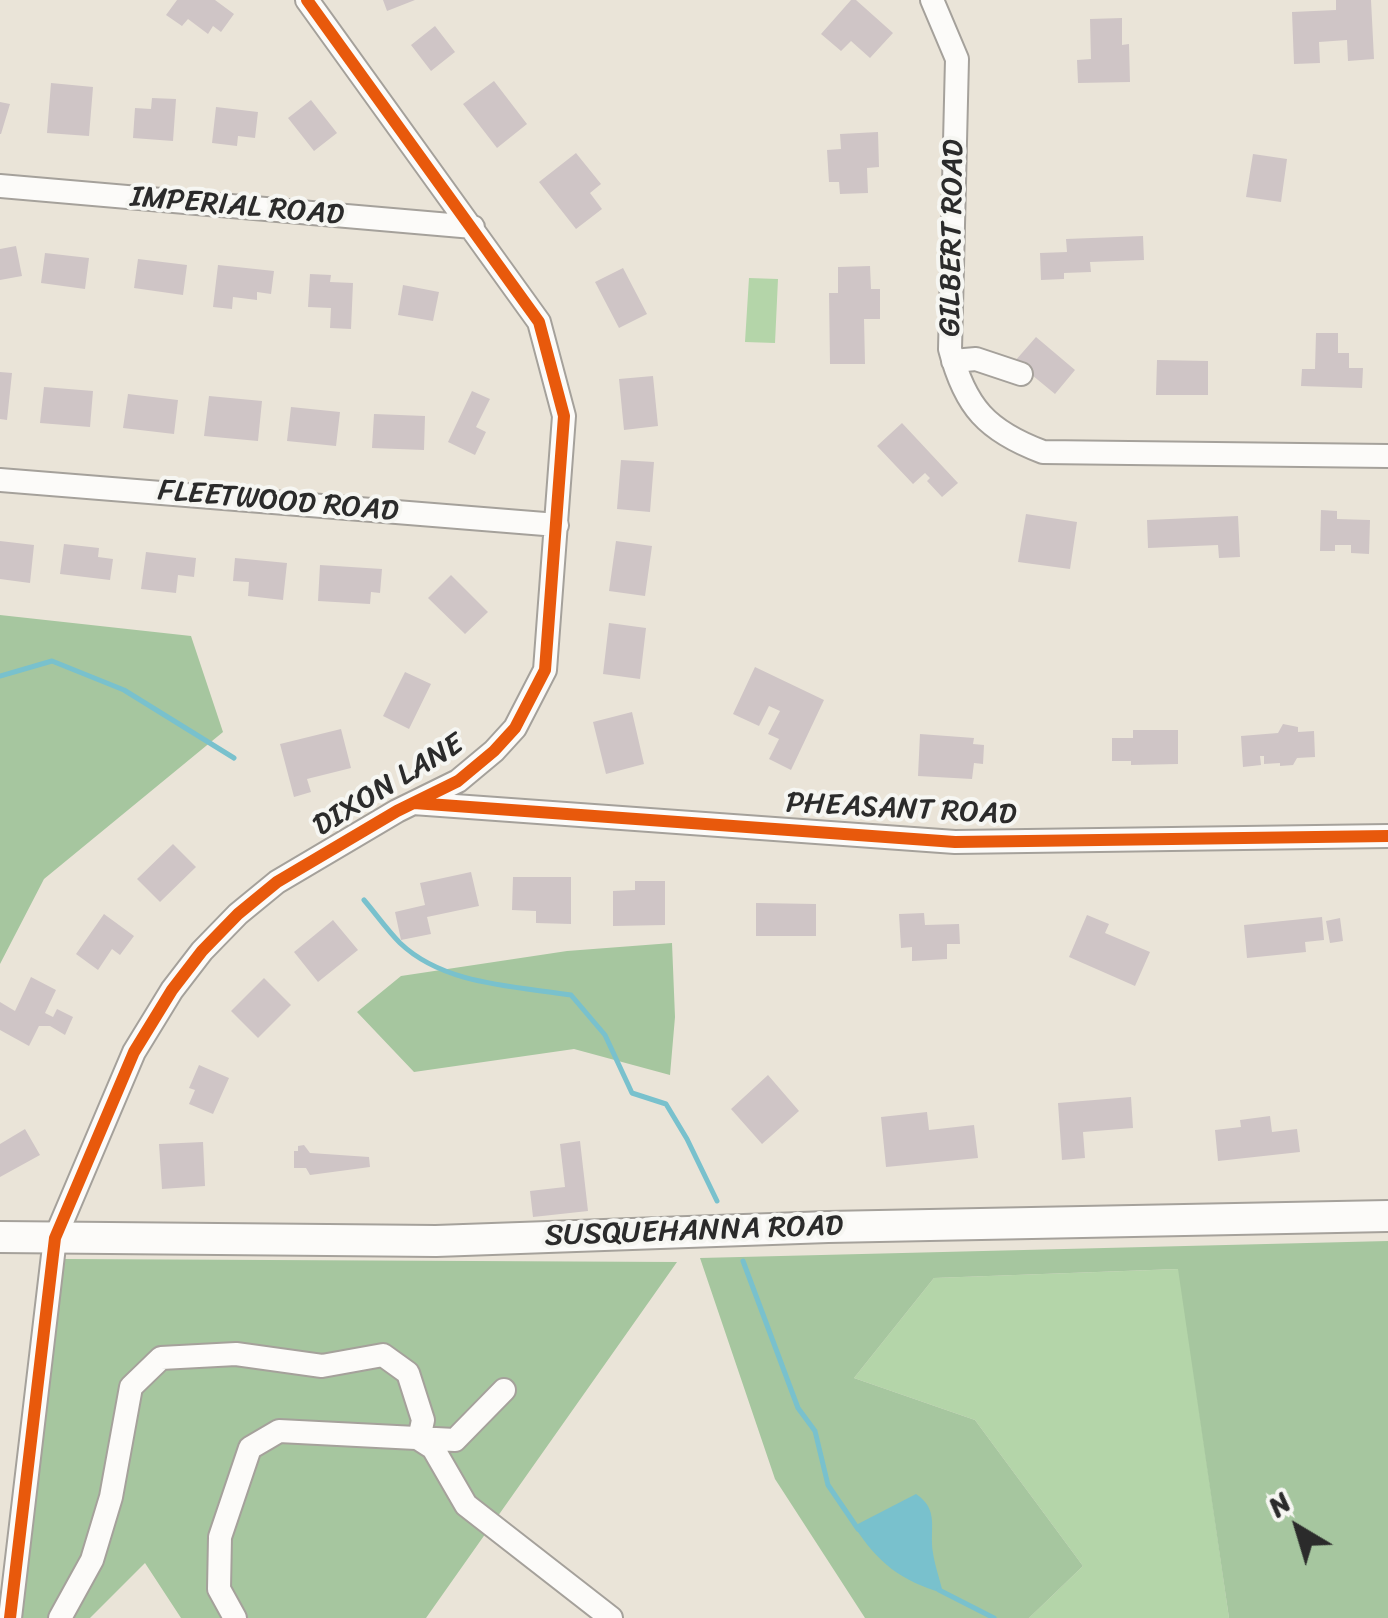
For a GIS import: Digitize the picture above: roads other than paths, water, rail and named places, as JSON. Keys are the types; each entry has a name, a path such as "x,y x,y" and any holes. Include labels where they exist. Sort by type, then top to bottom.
{"main road":[{"name":"SUSQUEHANNA ROAD","path":"0,1237 436,1240 828,1227 1388,1216"}],"street":[{"name":"DIXON LANE","path":"10,1618 8,1592 55,1238 134,1052 172,990 238,914 277,882 458,780 515,728 545,670 564,416 539,322 307,0"},
{"name":"GILBERT ROAD","path":"932,0 957,59 950,349 957,376 982,418 1008,439 1043,452 1388,456"},
{"name":"IMPERIAL ROAD","path":"0,186 473,227"},
{"path":"953,361 976,359 1021,374"},
{"name":"FLEETWOOD ROAD","path":"0,480 557,525"},
{"name":"PHEASANT ROAD","path":"413,803 955,842 1388,836"},
{"path":"60,1618 92,1560 102,1528 132,1387 160,1358 236,1354 322,1366 383,1355 408,1373 422,1420 419,1439"},
{"path":"235,1618 219,1589 220,1536 250,1448 279,1431 455,1440 504,1390"},
{"path":"419,1439 433,1448 466,1505 612,1618"}],"water":[{"path":"916,1494 931,1513 933,1553 943,1593 892,1569 854,1526"}],"waterway":[{"path":"0,676 52,661 124,690 234,758"},
{"path":"364,900 400,943 437,968 503,986 571,995 605,1035 632,1093 666,1104 717,1201"},
{"path":"743,1261 798,1408 815,1431 828,1485 858,1529"},
{"path":"939,1590 994,1618"}]}
